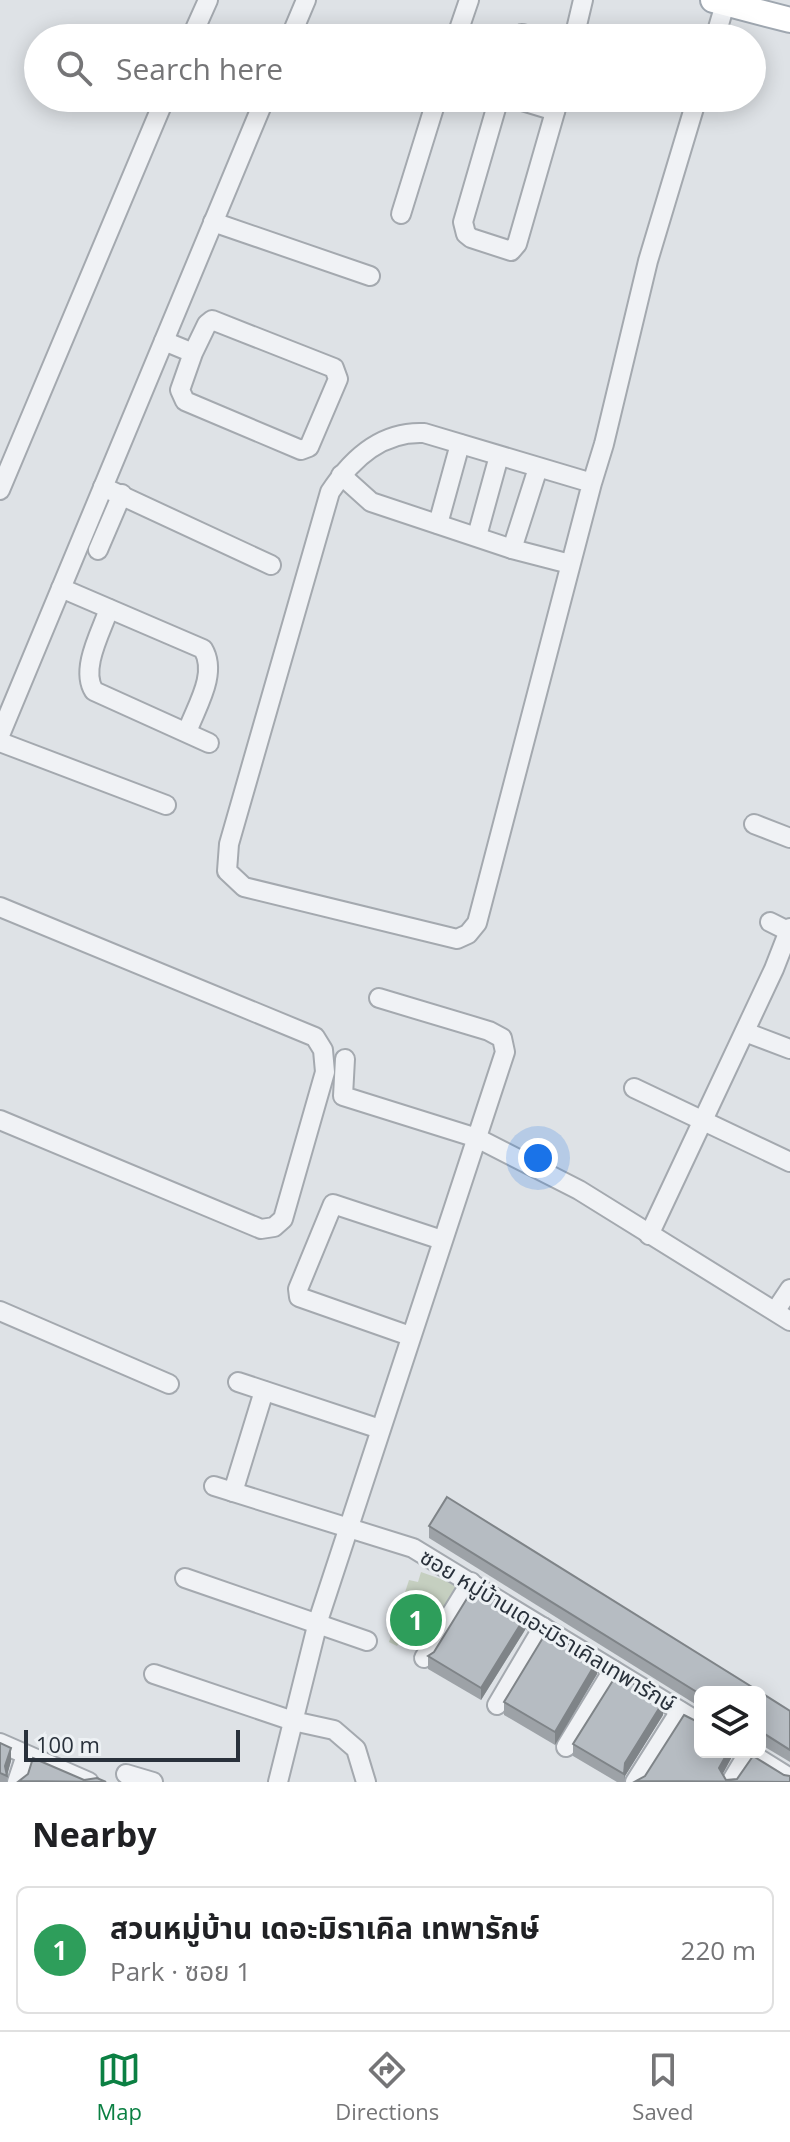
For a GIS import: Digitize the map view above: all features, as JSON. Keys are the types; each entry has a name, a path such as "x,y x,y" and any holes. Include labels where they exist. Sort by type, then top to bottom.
{"main road":[{"path":"719,2 790,20"}],"street":[{"path":"197,24 208,0"},
{"path":"296,24 306,0"},
{"path":"461,24 469,0"},
{"path":"577,24 583,0"},
{"path":"717,24 719,2"},
{"path":"0,490 159,112"},
{"path":"0,735 259,112"},
{"path":"401,214 433,112"},
{"path":"495,112 463,222 466,234 471,238 511,251 517,244 555,112"},
{"path":"592,483 424,433 408,432 365,450 341,475 330,492 229,844 227,871 244,887 457,939 468,934 477,923 604,444 648,261 693,112"},
{"path":"213,222 370,276"},
{"path":"212,320 334,368 338,379 309,447 301,450 185,401 180,390 193,353 212,320"},
{"path":"164,341 193,353"},
{"path":"438,524 460,444"},
{"path":"477,536 499,456"},
{"path":"512,549 538,468"},
{"path":"341,475 371,502 512,549 570,564"},
{"path":"103,487 271,565"},
{"path":"98,550 122,494"},
{"path":"61,588 203,649 209,660 210,672 187,732"},
{"path":"109,609 90,666 88,682 94,691 209,743"},
{"path":"0,742 166,805"},
{"path":"754,824 790,838"},
{"path":"0,907 315,1037 323,1050 325,1072 283,1219 274,1227 261,1229 0,1120"},
{"path":"649,1235 790,931 770,922"},
{"path":"278,1782 318,1624 348,1527 505,1052 502,1038 379,998"},
{"path":"745,1032 790,1049"},
{"path":"345,1059 343,1096 477,1138 579,1190 783,1315 790,1289"},
{"path":"634,1088 790,1162"},
{"path":"410,1336 299,1297 298,1289 333,1204 442,1240"},
{"path":"0,1311 169,1384"},
{"path":"238,1382 380,1429"},
{"path":"233,1492 264,1391"},
{"name":"ซอย หมู่บ้านเดอะมิราเคิลเทพารักษ์","path":"214,1486 413,1548 694,1719"},
{"path":"185,1578 367,1641"},
{"path":"424,1658 471,1582"},
{"path":"497,1705 543,1627"},
{"path":"566,1747 613,1670"},
{"path":"154,1674 293,1721 334,1730 356,1749 366,1782"},
{"path":"635,1782 680,1711"},
{"path":"0,1743 89,1782"},
{"path":"17,1782 26,1755"},
{"path":"731,1782 745,1758"},
{"path":"758,1758 790,1778"},
{"path":"126,1774 153,1782"}],"green space":[{"path":"421,1572 458,1585 420,1644 404,1635 397,1646 389,1642 409,1580 418,1582"}],"building":[{"path":"447,1497 750,1686 694,1686 694,1690 429,1526"},
{"path":"474,1587 525,1617 481,1688 428,1656 434,1652"},
{"path":"547,1631 597,1661 555,1732 504,1702"},
{"path":"617,1674 663,1702 625,1763 624,1774 573,1744"},
{"path":"766,1696 790,1711 790,1750 766,1735"},
{"path":"684,1715 694,1720 694,1758 725,1758 719,1768 726,1780 737,1779 752,1758 756,1758 790,1776 790,1782 636,1781 645,1776"},
{"path":"0,1743 11,1748 5,1766 7,1776 0,1773"},
{"path":"33,1758 84,1780 97,1778 106,1782 19,1781 28,1774"}],"place":[{"name":"สวนหมู่บ้าน เดอะมิราเคิล เทพารักษ์","path":"416,1620"}]}
